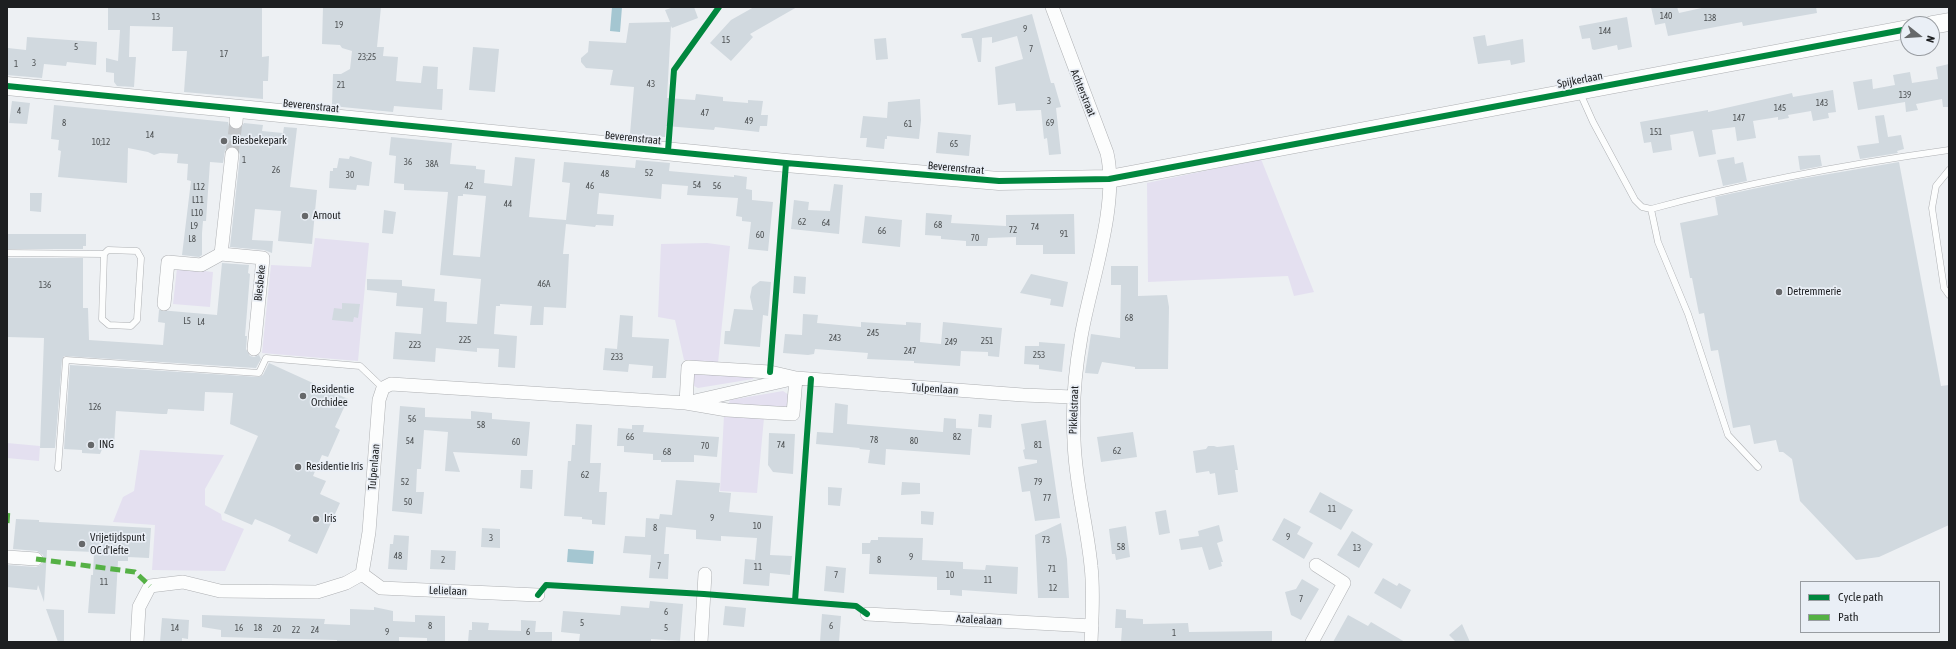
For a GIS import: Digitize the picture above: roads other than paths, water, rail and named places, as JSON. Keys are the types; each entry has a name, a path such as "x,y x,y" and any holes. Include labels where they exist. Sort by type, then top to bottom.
{"street":[{"name":"Achterstraat","path":"1052,7 1107,153 1110,167 1109,179"},
{"name":"Spijkerlaan","path":"1256,152 1900,31"},
{"name":"Beverenstraat","path":"7,86 237,116 999,182 1109,179 1256,152"},
{"path":"164,304 168,262 201,266 221,254 232,154"},
{"name":"Pikkelstraat","path":"1091,642 1091,566 1076,469 1073,397 1081,337 1108,208 1109,179"},
{"name":"Biesbeke","path":"221,254 263,258 254,349"},
{"name":"Tulpenlaan","path":"686,403 688,366 770,372 796,378 1015,395 1073,397"},
{"name":"Tulpenlaan","path":"686,403 796,378"},
{"name":"Tulpenlaan","path":"362,574 368,532 379,400 383,388 391,384 686,403 727,410 794,414 796,378"},
{"path":"7,557 36,559"},
{"path":"1312,642 1344,583 1316,565"},
{"path":"137,642 139,607 150,586 183,582 220,590 317,592 346,582 362,574"},
{"name":"Lelielaan","path":"362,574 381,588 538,595"},
{"path":"701,642 705,574"},
{"name":"Azalealaan","path":"866,614 1092,626"}],"lane":[{"path":"1579,91 1593,122 1635,200 1642,207 1651,209 1713,192 1899,157 1949,150"},
{"path":"1949,170 1936,186 1932,208 1944,288 1949,295"},
{"path":"1651,209 1658,242 1688,314 1728,435 1758,467"},
{"path":"7,253 104,254 108,250 137,251 141,258 137,320 131,326 109,325 102,319 104,254"},
{"path":"58,468 66,360 259,373 266,358 360,366 383,388"}],"water":[{"path":"612,7 622,7 620,32 610,31"},
{"path":"568,549 594,551 593,564 567,562"}],"tunnel":[{"path":"232,154 236,122"}],"place":[{"name":"Biesbekepark","path":"224,141"},
{"name":"Arnout","path":"305,216"},
{"name":"Detremmerie","path":"1779,292"},
{"name":"Residentie Orchidee","path":"303,396"},
{"name":"ING","path":"91,445"},
{"name":"Residentie Iris","path":"298,467"},
{"name":"Iris","path":"316,519"},
{"name":"Vrijetijdspunt OC d'Iefte","path":"82,544"}]}
